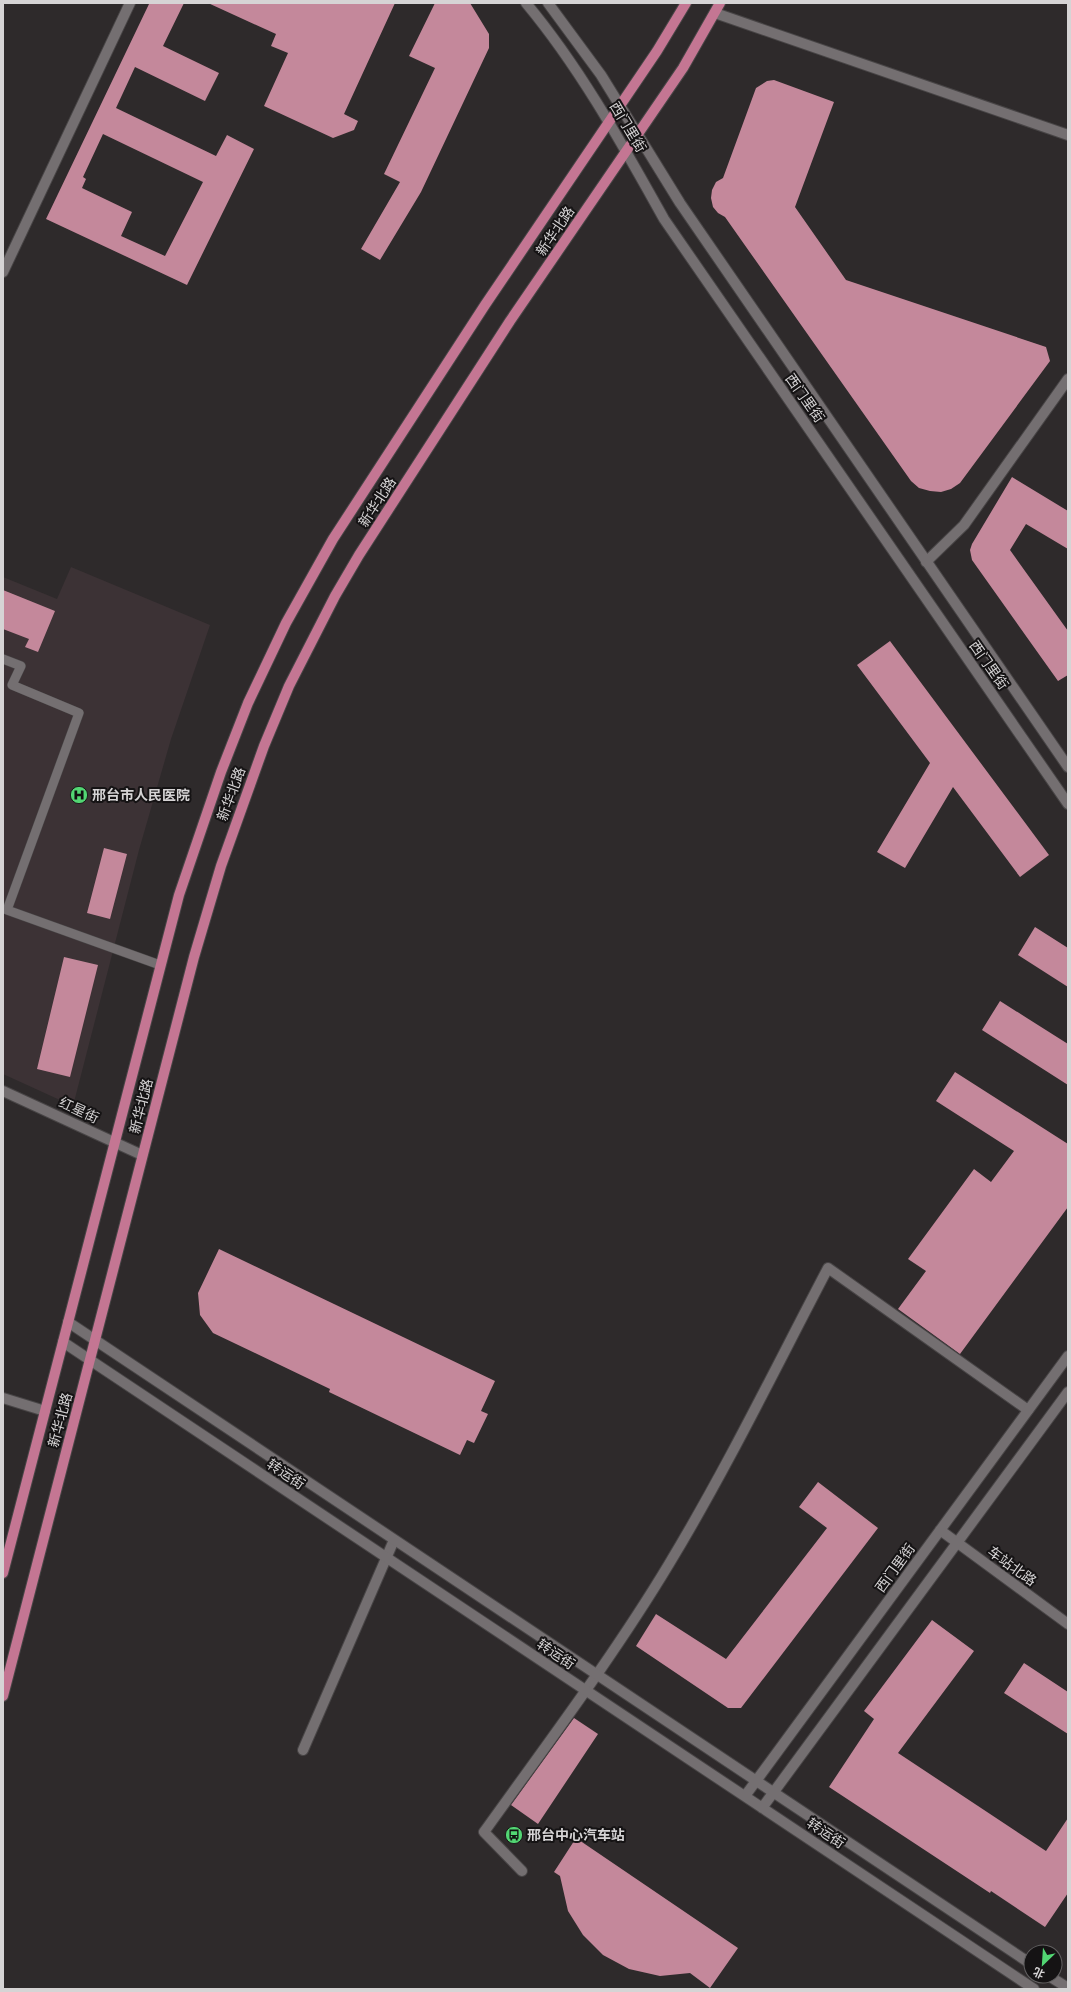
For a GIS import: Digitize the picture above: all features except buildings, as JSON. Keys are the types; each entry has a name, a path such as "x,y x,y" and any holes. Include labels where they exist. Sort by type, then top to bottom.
{"main road":[{"name":"新华北路","path":"3,1573 160,965 192,856 235,735 274,646 308,581 333,539 480,312 657,51 686,3"},
{"name":"新华北路","path":"3,1696 194,957 216,881 264,746 302,660 335,596 359,555 506,328 683,68 720,3"}],"street":[{"path":"4,266 130,3"},
{"name":"西门里街","path":"526,3 569,60 610,122 664,219 1068,804"},
{"path":"548,3 583,50 620,106 680,203 1068,767"},
{"path":"715,13 1068,135"},
{"path":"926,562 964,525 1068,379"},
{"name":"红星街","path":"3,1091 142,1155"},
{"path":"522,1871 484,1832 597,1674 669,1566 707,1500 828,1268 1028,1410"},
{"name":"转运街","path":"68,1322 1023,1959"},
{"name":"转运街","path":"63,1342 1034,1989"},
{"name":"西门里街","path":"745,1796 1068,1356"},
{"path":"762,1808 1068,1392"},
{"path":"3,1398 45,1412"},
{"name":"车站北路","path":"940,1530 957,1544 1068,1624"},
{"path":"303,1750 394,1540"}],"lane":[{"path":"3,659 20,666 12,685 79,713 5,913 160,965"}],"shaded area":[{"name":"邢台市人民医院","path":"71,567 210,625 171,739 139,850 73,1106 3,1074 3,577 57,599"}],"place":[{"name":"邢台市人民医院","path":"79,795"},
{"name":"邢台中心汽车站","path":"514,1835"}]}
